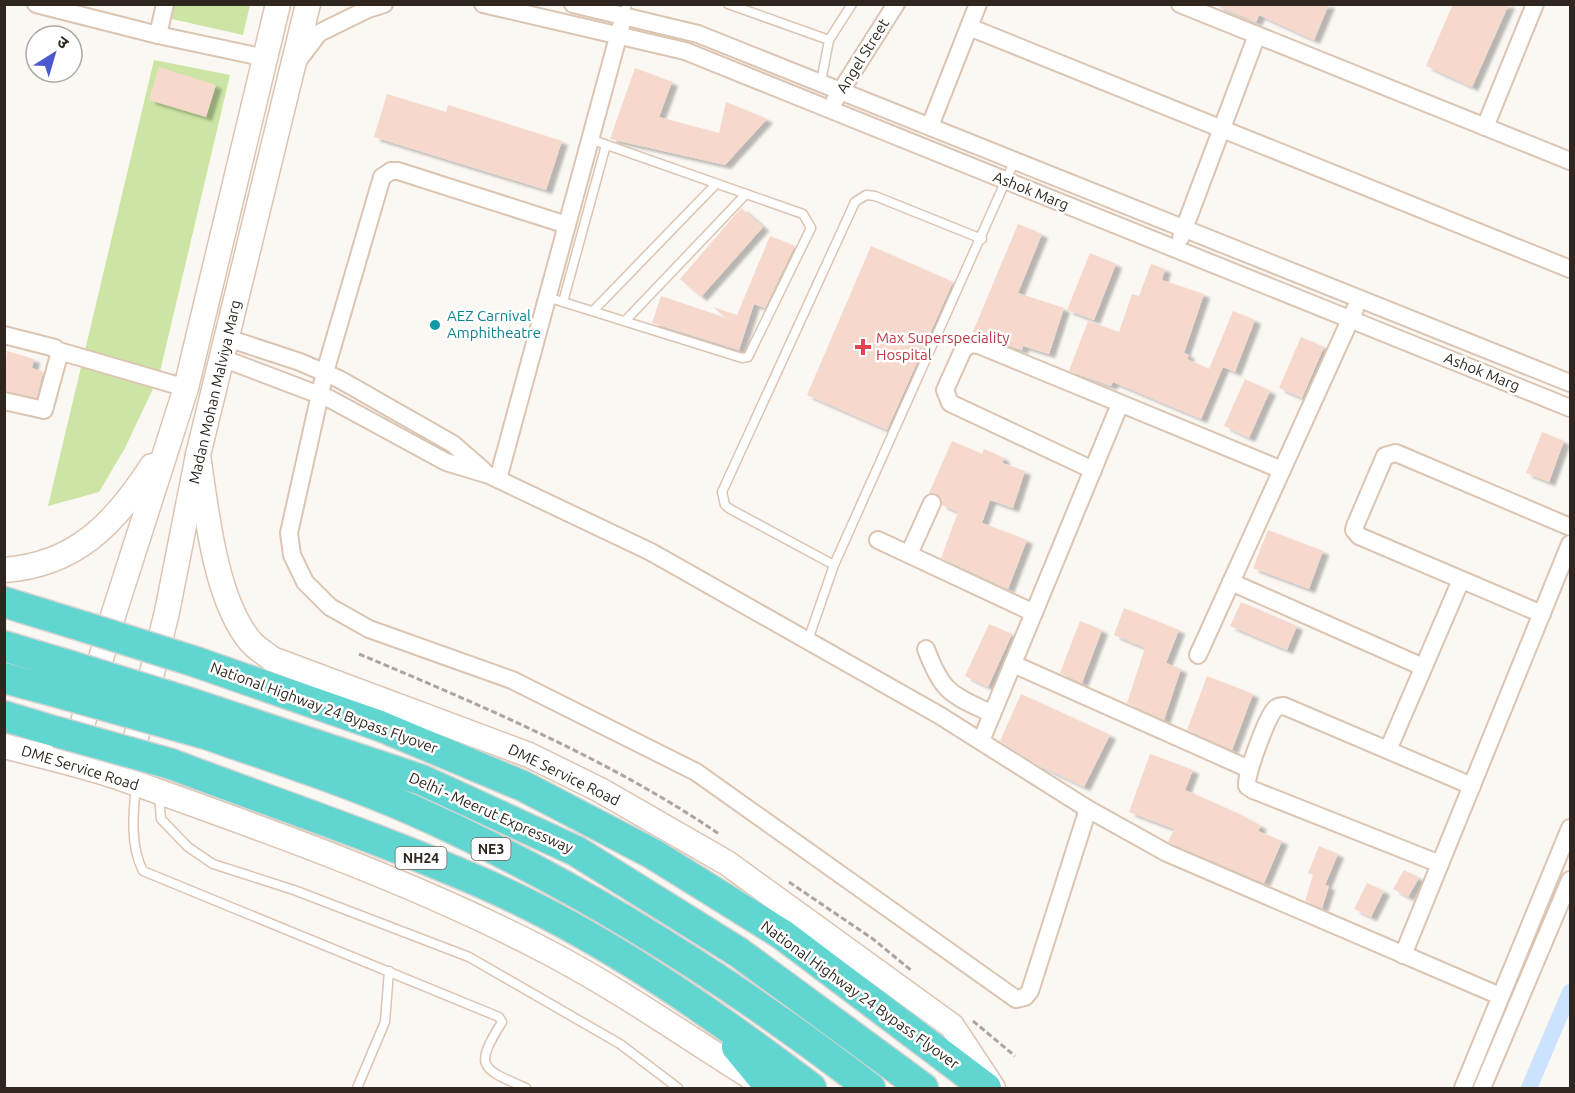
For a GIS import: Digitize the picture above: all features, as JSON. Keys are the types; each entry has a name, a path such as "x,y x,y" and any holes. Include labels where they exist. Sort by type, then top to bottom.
{"highway":[{"name":"National Highway 24 Bypass Flyover","path":"4,602 196,662 380,726 523,786 653,854 783,936 986,1089"},
{"name":"Delhi - Meerut Expressway","path":"4,646 67,680 422,780 576,851 738,952 923,1089"},
{"name":"Delhi - Meerut Expressway","path":"4,678 67,680"},
{"name":"Delhi - Meerut Expressway","path":"178,712 215,737 410,809 554,880 702,966 870,1089"},
{"name":"NH24","path":"4,716 171,764 402,850 482,883 556,921 658,979 690,1000"},
{"path":"690,1000 738,1048 770,1089"},
{"path":"690,1000 811,1089"}],"main road":[{"name":"Madan Mohan Malviya Marg","path":"71,765 113,616 186,388 278,4"},
{"name":"Madan Mohan Malviya Marg","path":"140,786 167,612 198,455 308,4"},
{"path":"4,570 41,565 61,557 100,532 131,500 170,437"},
{"name":"DME Service Road","path":"198,455 214,556 233,610 250,642 272,659 529,755 600,790 727,863 952,1026 993,1089"},
{"name":"DME Service Road","path":"4,746 140,786 317,848 467,912 539,947 612,989 770,1089"}],"street":[{"path":"36,4 158,35 266,58"},
{"path":"158,35 165,4"},
{"path":"292,69 320,33 368,9 384,4"},
{"name":"Ashok Marg","path":"483,4 685,51 1570,408"},
{"name":"Ashok Marg","path":"573,4 625,10 698,34 1570,383"},
{"name":"Angel Street","path":"830,108 896,4"},
{"path":"930,126 978,4"},
{"path":"1180,4 1570,161"},
{"path":"1485,127 1535,4"},
{"path":"494,477 555,299 567,225 584,193 598,142 625,10"},
{"path":"969,27 1570,269"},
{"path":"1175,248 1257,35"},
{"path":"567,225 398,171 386,173 382,177 325,372 289,533 292,555 304,582 330,607 369,629 512,680 696,772 1016,999 1025,997 1030,991 1088,809"},
{"path":"1198,655 1359,299"},
{"path":"4,335 186,388"},
{"path":"1093,470 953,406 947,400 945,390 963,350 975,344 1282,470"},
{"path":"225,348 325,372 453,444 494,477"},
{"path":"225,348 446,462 494,477 651,552 808,640 981,741 1088,809 1167,853 1500,996"},
{"path":"4,401 44,410 58,351"},
{"path":"981,741 1120,404"},
{"path":"1542,614 1356,534 1355,526 1385,456 1396,453 1570,527"},
{"path":"909,554 932,503"},
{"path":"878,540 1034,613"},
{"path":"1402,955 1570,544"},
{"path":"1388,750 1461,580"},
{"path":"1231,582 1423,667"},
{"path":"926,649 936,676 945,689 992,714"},
{"path":"1013,664 1249,769"},
{"path":"1440,864 1253,790 1247,786 1249,769 1273,712 1284,706 1472,786"},
{"path":"1463,1088 1570,828"},
{"path":"1482,1089 1570,880"}],"lane":[{"path":"728,4 829,40"},
{"path":"821,82 829,40 852,4"},
{"path":"584,193 555,299 742,358 751,354 811,228 803,214 598,142"},
{"path":"808,640 834,565 938,329 982,239 1015,160"},
{"path":"593,311 716,184"},
{"path":"626,321 746,194"},
{"path":"834,565 725,505 722,492 855,202 866,195 875,196 982,239"},
{"path":"140,786 133,813 134,836 143,871 498,1017 502,1022 483,1053 485,1065 495,1075 526,1089"},
{"path":"140,786 161,819 188,847 213,864 294,890 469,957 620,1044 678,1089"},
{"path":"357,1089 385,1022 389,971"}],"green space":[{"path":"166,5 250,5 243,35 163,17"},
{"path":"154,60 230,75 159,376 125,448 99,492 48,506"}],"building":[{"path":"1213,4 1329,4 1314,40 1259,15 1256,22"},
{"path":"1453,4 1509,4 1472,87 1426,66"},
{"path":"159,67 216,85 206,117 149,100"},
{"path":"635,68 672,82 659,117 719,133 726,102 767,119 725,165 610,139"},
{"path":"387,94 446,112 448,105 562,141 546,190 374,137"},
{"path":"741,208 763,227 701,297 680,279"},
{"path":"1018,224 1042,234 1018,293 1064,308 1049,354 1023,346 1022,350 972,334"},
{"path":"770,236 795,246 765,308 754,304 739,350 652,323 661,296 726,318 713,307 737,315"},
{"path":"871,246 953,282 887,430 807,395"},
{"path":"1090,253 1116,264 1094,320 1067,310"},
{"path":"1151,264 1165,269 1162,280 1204,294 1184,353 1189,355 1187,359 1209,369 1233,311 1255,320 1235,372 1223,367 1201,419 1113,382 1111,386 1069,371 1088,321 1119,332 1132,294 1139,296"},
{"path":"1301,337 1324,347 1302,398 1279,388"},
{"path":"7,351 34,359 32,368 43,372 37,398 4,391"},
{"path":"1245,379 1270,391 1249,438 1224,426"},
{"path":"1542,432 1564,441 1549,482 1526,473"},
{"path":"952,441 982,454 984,449 1004,458 1002,463 1025,471 1013,508 990,500 982,523 1027,540 1008,589 941,558 958,512 942,505 937,494 929,493"},
{"path":"1268,530 1323,551 1309,589 1253,568"},
{"path":"1241,602 1297,626 1287,650 1230,626"},
{"path":"1124,608 1179,630 1166,663 1181,669 1164,720 1127,703 1145,648 1114,635"},
{"path":"1080,621 1102,630 1082,683 1060,673"},
{"path":"989,624 1012,634 988,687 965,676"},
{"path":"1207,676 1253,694 1232,750 1187,730"},
{"path":"1021,694 1110,735 1084,787 1040,766 1000,741"},
{"path":"1150,754 1193,770 1185,790 1237,813 1261,826 1258,831 1282,841 1264,883 1168,842 1174,829 1129,812"},
{"path":"1319,846 1338,854 1325,885 1329,886 1322,908 1305,901 1313,875 1308,873"},
{"path":"1404,870 1419,878 1408,897 1393,889"},
{"path":"1367,883 1384,891 1371,917 1354,909"}],"waterway":[{"path":"1529,1088 1570,992"}],"place":[{"name":"AEZ Carnival Amphitheatre","path":"435,325"},
{"name":"Max Superspeciality Hospital","path":"863,347"}]}
